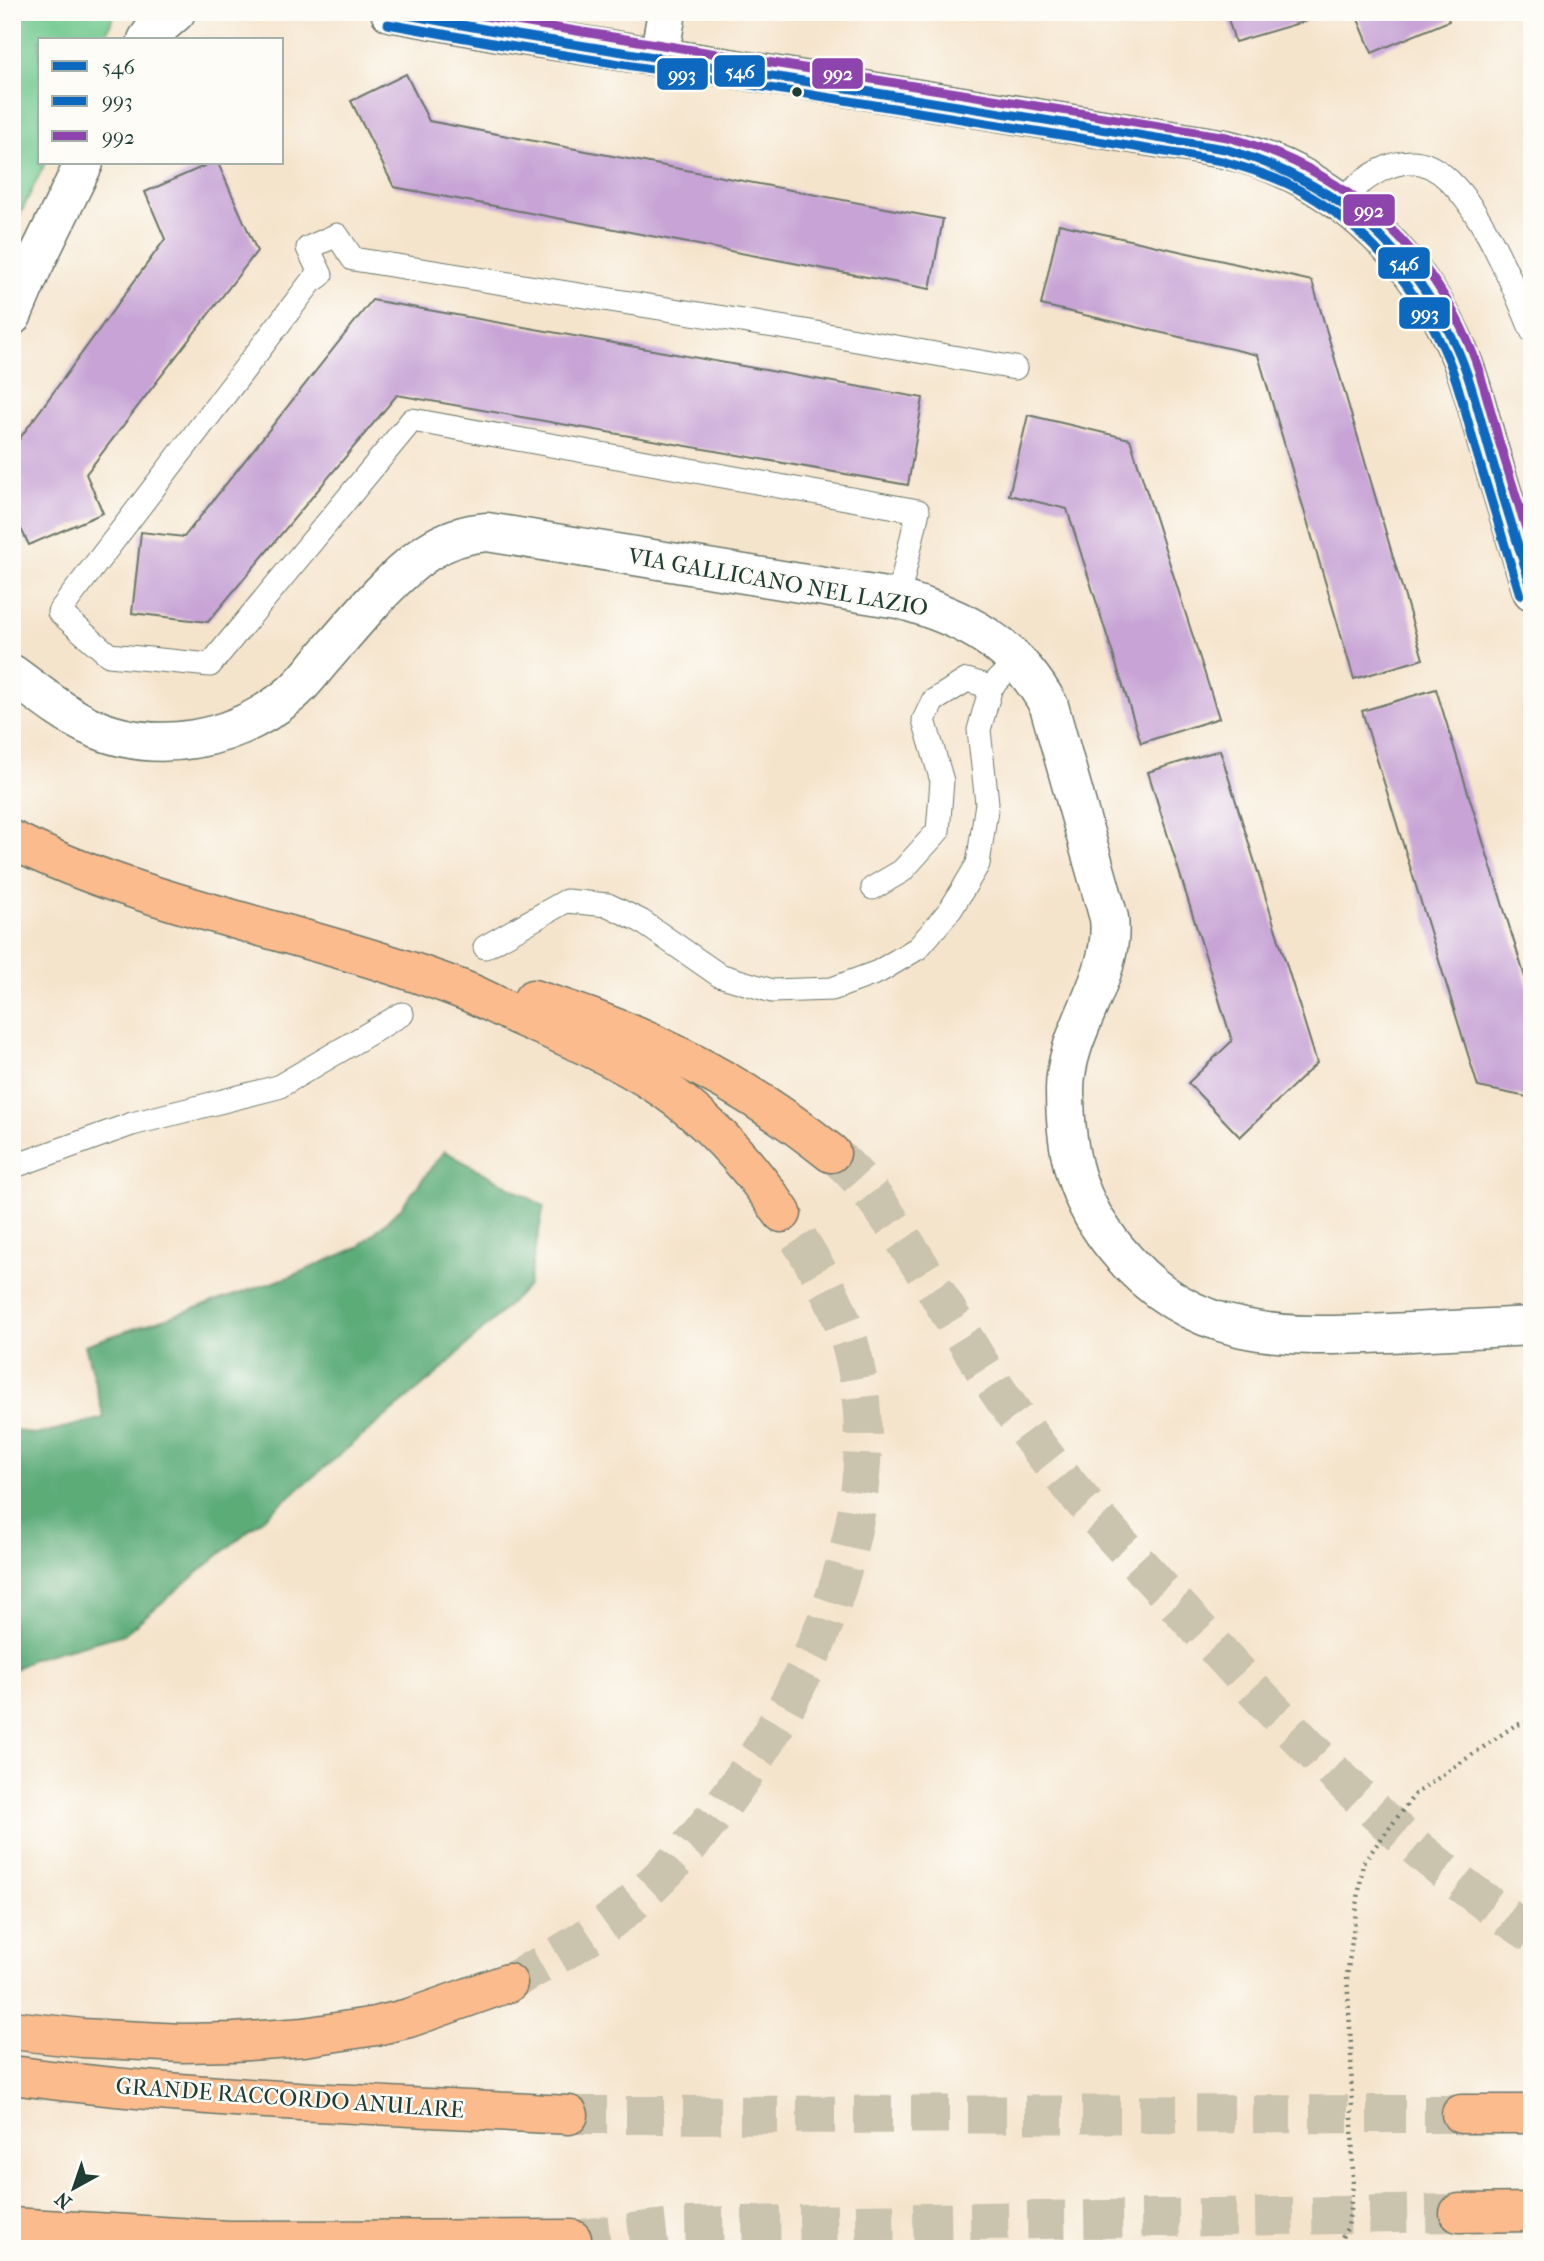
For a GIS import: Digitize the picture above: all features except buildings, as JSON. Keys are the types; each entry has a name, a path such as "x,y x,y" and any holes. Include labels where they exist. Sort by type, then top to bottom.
{"highway":[{"path":"12,840 118,884 465,990 595,1050 665,1090 709,1128 746,1165 782,1213"},
{"path":"465,990 521,995 577,1013 654,1044 723,1078 759,1100 831,1153"},
{"path":"12,2030 82,2039 183,2043 304,2037 402,2021 508,1983"},
{"name":"GRANDE RACCORDO ANULARE","path":"12,2075 200,2094 569,2115"},
{"path":"1461,2115 1532,2114"},
{"path":"1459,2214 1532,2212"},
{"path":"12,2227 228,2240 572,2239"}],"street":[{"path":"148,38 176,12"},
{"path":"390,12 433,22 1225,149 1254,155 1303,177 1338,200 1391,247 1423,288 1455,345 1466,370 1532,591"},
{"path":"659,57 667,12"},
{"path":"12,316 83,164"},
{"name":"VIA GALLICANO NEL LAZIO","path":"12,674 88,725 130,738 155,743 184,741 215,734 266,714 294,692 371,603 417,558 454,537 487,532 898,599 959,620 992,640 1017,660 1040,689 1049,706 1109,918 1110,947 1072,1048 1065,1087 1066,1128 1075,1178 1087,1206 1106,1237 1132,1268 1169,1298 1212,1320 1238,1328 1313,1337 1532,1326"}],"lane":[{"path":"1338,200 1378,172 1399,163 1423,163 1437,170 1456,187 1472,208 1508,275 1532,331"},
{"path":"898,599 918,512 412,420 210,665 109,655 60,612 311,282 321,275 309,248 337,235 353,260 791,328 1015,368"},
{"path":"485,947 566,901 608,905 642,921 719,975 772,991 832,989 878,972 918,948 951,909 978,864 987,803 979,730 990,687 1017,660"},
{"path":"873,888 902,871 938,831 942,781 924,720 933,701 967,680 990,687"},
{"path":"12,1167 132,1124 278,1087 402,1014"}],"path":[{"path":"1335,2249 1348,2227 1353,2184 1347,1976 1363,1863 1415,1794 1514,1726 1532,1720"}],"green space":[{"path":"12,12 115,12 105,38 38,38 38,164 45,164 12,231"},
{"path":"444,1151 544,1206 528,1286 438,1373 124,1634 32,1659 12,1671 12,1429 35,1435 104,1418 85,1345 292,1276 359,1247 400,1209"}],"tunnel":[{"path":"831,1153 853,1172 880,1206 1004,1399 1060,1475 1105,1526 1273,1710 1354,1791 1395,1830 1439,1866 1532,1934"},
{"path":"508,1983 600,1929 628,1907 681,1856 730,1795 775,1726 813,1651 842,1573 859,1495 862,1417 850,1344 838,1310 821,1276 782,1213"},
{"path":"569,2115 1461,2114"},
{"path":"572,2239 683,2226 1459,2213"}],"transit line":[{"name":"546","path":"391,12 517,35 1225,149 1264,162 1300,179 1363,220 1415,276 1436,309 1456,346 1470,382 1532,590"},
{"name":"992","path":"460,12 1227,137 1307,168 1343,190 1376,216 1406,245 1432,278 1454,314 1481,376 1532,548"},
{"name":"993","path":"388,24 515,47 1222,161 1292,186 1342,218 1365,238 1405,283 1437,334 1457,382 1520,595"}]}
